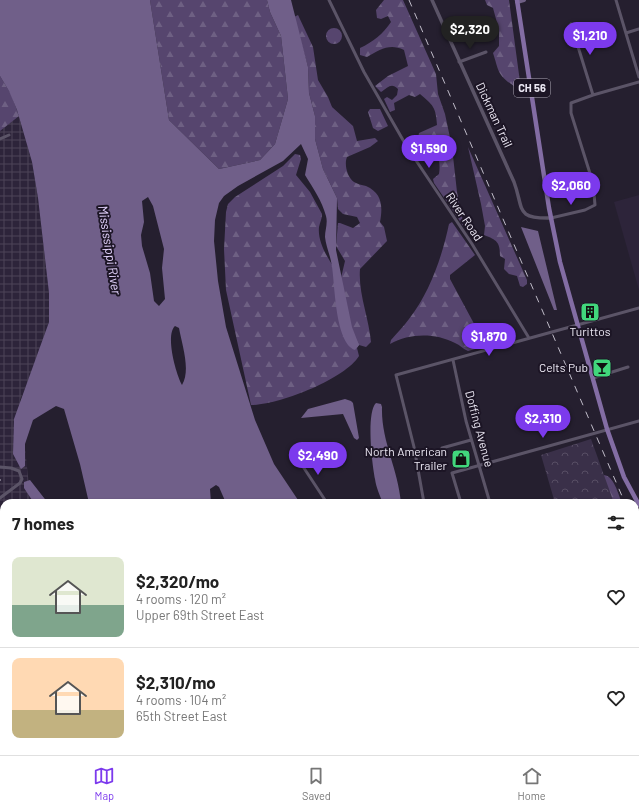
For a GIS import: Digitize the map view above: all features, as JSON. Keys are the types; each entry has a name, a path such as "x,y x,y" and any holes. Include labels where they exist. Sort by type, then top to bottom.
{"main road":[{"path":"517,1 524,0"},
{"name":"CH 56","path":"517,1 551,218 560,262 607,429 624,477 636,499"}],"street":[{"name":"River Road","path":"329,0 364,72 407,147 472,244 529,338"},
{"name":"Dickman Trail","path":"432,0 514,182 523,212 534,218 551,218"},
{"path":"616,0 639,77"},
{"path":"571,24 593,94"},
{"path":"626,33 639,29"},
{"path":"459,62 486,52"},
{"path":"551,218 585,210 595,205 593,183 571,113 571,103 593,94 639,82"},
{"path":"0,139 9,135"},
{"path":"423,499 414,447 396,374 453,360 639,308"},
{"name":"Doffing Avenue","path":"453,360 471,440 489,499"},
{"path":"593,378 628,367"},
{"path":"460,499 452,473 639,421"},
{"path":"442,448 471,440"},
{"path":"298,459 324,499"},
{"path":"0,467 11,468 19,471 22,479 20,483 0,498"}],"shaded area":[{"path":"0,76 17,110 32,162 38,198 49,293 49,321 33,370 20,400 29,486 34,499 0,499"},
{"path":"639,195 639,290 614,202"}],"green space":[{"path":"150,0 267,0 270,12 281,36 288,99 275,144 260,160 219,169 169,120"},
{"path":"384,0 403,0 436,74 438,94 445,114 452,147 457,192 464,227 434,183 433,179 439,174 440,170 437,154 429,143 420,145 418,138 419,133 437,125 435,110 420,94 415,97 409,95 394,103 395,110 390,112 384,99 387,97 392,100 397,95 398,89 391,86 381,92 375,86 388,76 408,66 404,50 389,47 367,57 360,55 360,48 377,37 391,22 388,16 381,19 377,18 376,10"},
{"path":"485,0 509,0 522,97 518,95 514,86 504,79 499,72 493,53 499,46 499,30 493,8 487,5"},
{"path":"298,15 313,47 318,80 332,107 353,126 357,141 375,138 378,141 370,147 347,157 346,167 348,174 355,183 366,186 378,196 381,205 380,222 384,227 387,241 360,269 362,296 371,342 366,347 359,345 357,348 359,356 351,365 326,382 294,396 278,401 251,405 226,290 224,249 226,212 228,204 235,197 283,166 295,154 300,155 301,159 296,175 310,192 322,214 319,227 320,241 341,278 345,261 336,246 338,223 353,228 360,223 357,217 343,214 338,209 337,198 323,169 315,139 315,116 309,93 308,67 294,17"},
{"path":"334,28 341,33 342,36 337,43 334,44 327,39 326,36 331,29"},
{"path":"0,76 11,94 19,116 0,131"},
{"path":"370,109 380,109 388,126 378,131 373,128 368,112"},
{"path":"468,147 527,280 527,284 523,287 520,286 517,276 509,274 504,269 505,259 500,256 497,242 484,235 485,226 481,204"},
{"path":"452,222 475,255 450,275 450,279 486,346 468,351 457,344 439,337 431,336 414,336 398,340 390,344 391,340 416,309 429,286 443,249 449,224"},
{"path":"591,439 613,499 554,499 541,455"},
{"path":"603,475 607,476 613,481 620,499 610,499 602,478"}],"water":[{"name":"Mississippi River","path":"0,0 150,0 169,120 219,169 260,160 275,144 288,99 281,36 270,12 267,0 291,0 308,67 309,93 315,116 315,139 323,169 337,198 336,250 352,327 359,345 355,350 348,345 343,337 337,313 331,263 325,237 327,221 326,216 320,200 305,175 308,159 301,144 283,161 238,186 224,196 219,203 215,220 214,241 218,281 226,327 255,420 274,464 297,499 224,499 219,487 216,485 210,489 211,499 88,499 80,464 64,409 56,406 33,420 25,444 25,466 21,469 13,454 14,419 49,322 49,293 38,198 32,162 17,110 9,91 0,76","holes":["148,197 153,206 164,249 162,268 165,299 159,306 154,301 150,273 142,246 141,235 144,222 142,201","175,326 179,328 186,365 185,379 182,385 172,355 171,346 172,331"]},
{"path":"521,227 538,231 557,310 554,310"},
{"path":"345,399 353,403 359,438 357,440 354,438 343,414 301,418 308,409"},
{"path":"376,403 381,404 384,431 397,478 400,499 381,499 376,485 371,451 370,427 373,409"},
{"path":"30,480 45,499 31,499 24,488 24,482"}],"railway":[{"path":"409,0 623,499"}],"place":[{"name":"Turittos","path":"590,312"},
{"name":"Celts Pub","path":"602,368"},
{"name":"North American Trailer","path":"461,459"}]}
